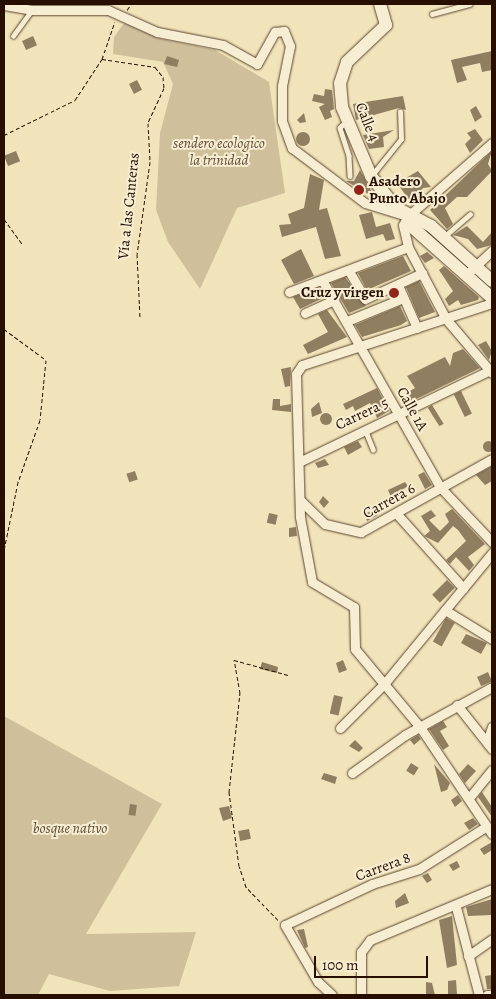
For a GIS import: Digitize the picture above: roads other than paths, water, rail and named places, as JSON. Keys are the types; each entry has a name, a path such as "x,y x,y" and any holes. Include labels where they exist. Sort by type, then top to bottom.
{"street":[{"path":"4,5 32,10 108,10 123,14 157,32 223,45 257,64 275,32 284,31 290,46 282,121 292,148 369,206 408,216 444,237 472,270 492,298"},
{"name":"Calle 4","path":"382,8 386,25 347,62 340,83 348,121 371,176 408,216"},
{"path":"491,371 446,319 408,247 403,225 408,216 492,144"},
{"path":"408,216 411,226 472,270 492,281"},
{"path":"290,292 408,247"},
{"path":"472,270 492,251"},
{"path":"349,271 365,299 422,273"},
{"name":"Calle 1A","path":"322,280 361,344 440,487 492,542"},
{"path":"398,285 416,328"},
{"path":"347,321 403,298"},
{"path":"305,313 334,300"},
{"path":"490,830 420,727 352,643 354,607 312,582 300,501 297,368 361,344 446,319 492,302"},
{"name":"Carrera 5","path":"299,462 398,413 491,371"},
{"name":"Carrera 6","path":"300,501 325,524 343,530 362,532 492,459"},
{"path":"396,513 463,588"},
{"path":"340,728 384,684 492,553"},
{"path":"445,610 492,639"},
{"path":"352,773 420,727 492,687"},
{"path":"457,705 490,746"},
{"path":"490,746 492,727"},
{"path":"469,798 492,770"},
{"name":"Carrera 8","path":"332,995 318,982 285,925 372,884 419,869 490,830"},
{"path":"361,995 361,952 370,940 456,907 492,889"},
{"path":"456,907 479,995"},
{"path":"468,956 492,939"},
{"path":"487,995 492,995"}],"lane":[{"path":"432,14 470,4"},
{"path":"13,36 32,10"},
{"path":"371,176 401,139 400,112"},
{"path":"348,121 340,128 350,156 350,176"},
{"path":"444,237 470,214"},
{"path":"365,429 373,449"}],"place":[{"name":"Asadero Punto Abajo","path":"359,190"},
{"name":"Cruz y virgen","path":"394,293"}],"park label":[{"name":"sendero ecologico la trinidad","path":"219,152"},
{"name":"bosque nativo","path":"70,829"}]}
